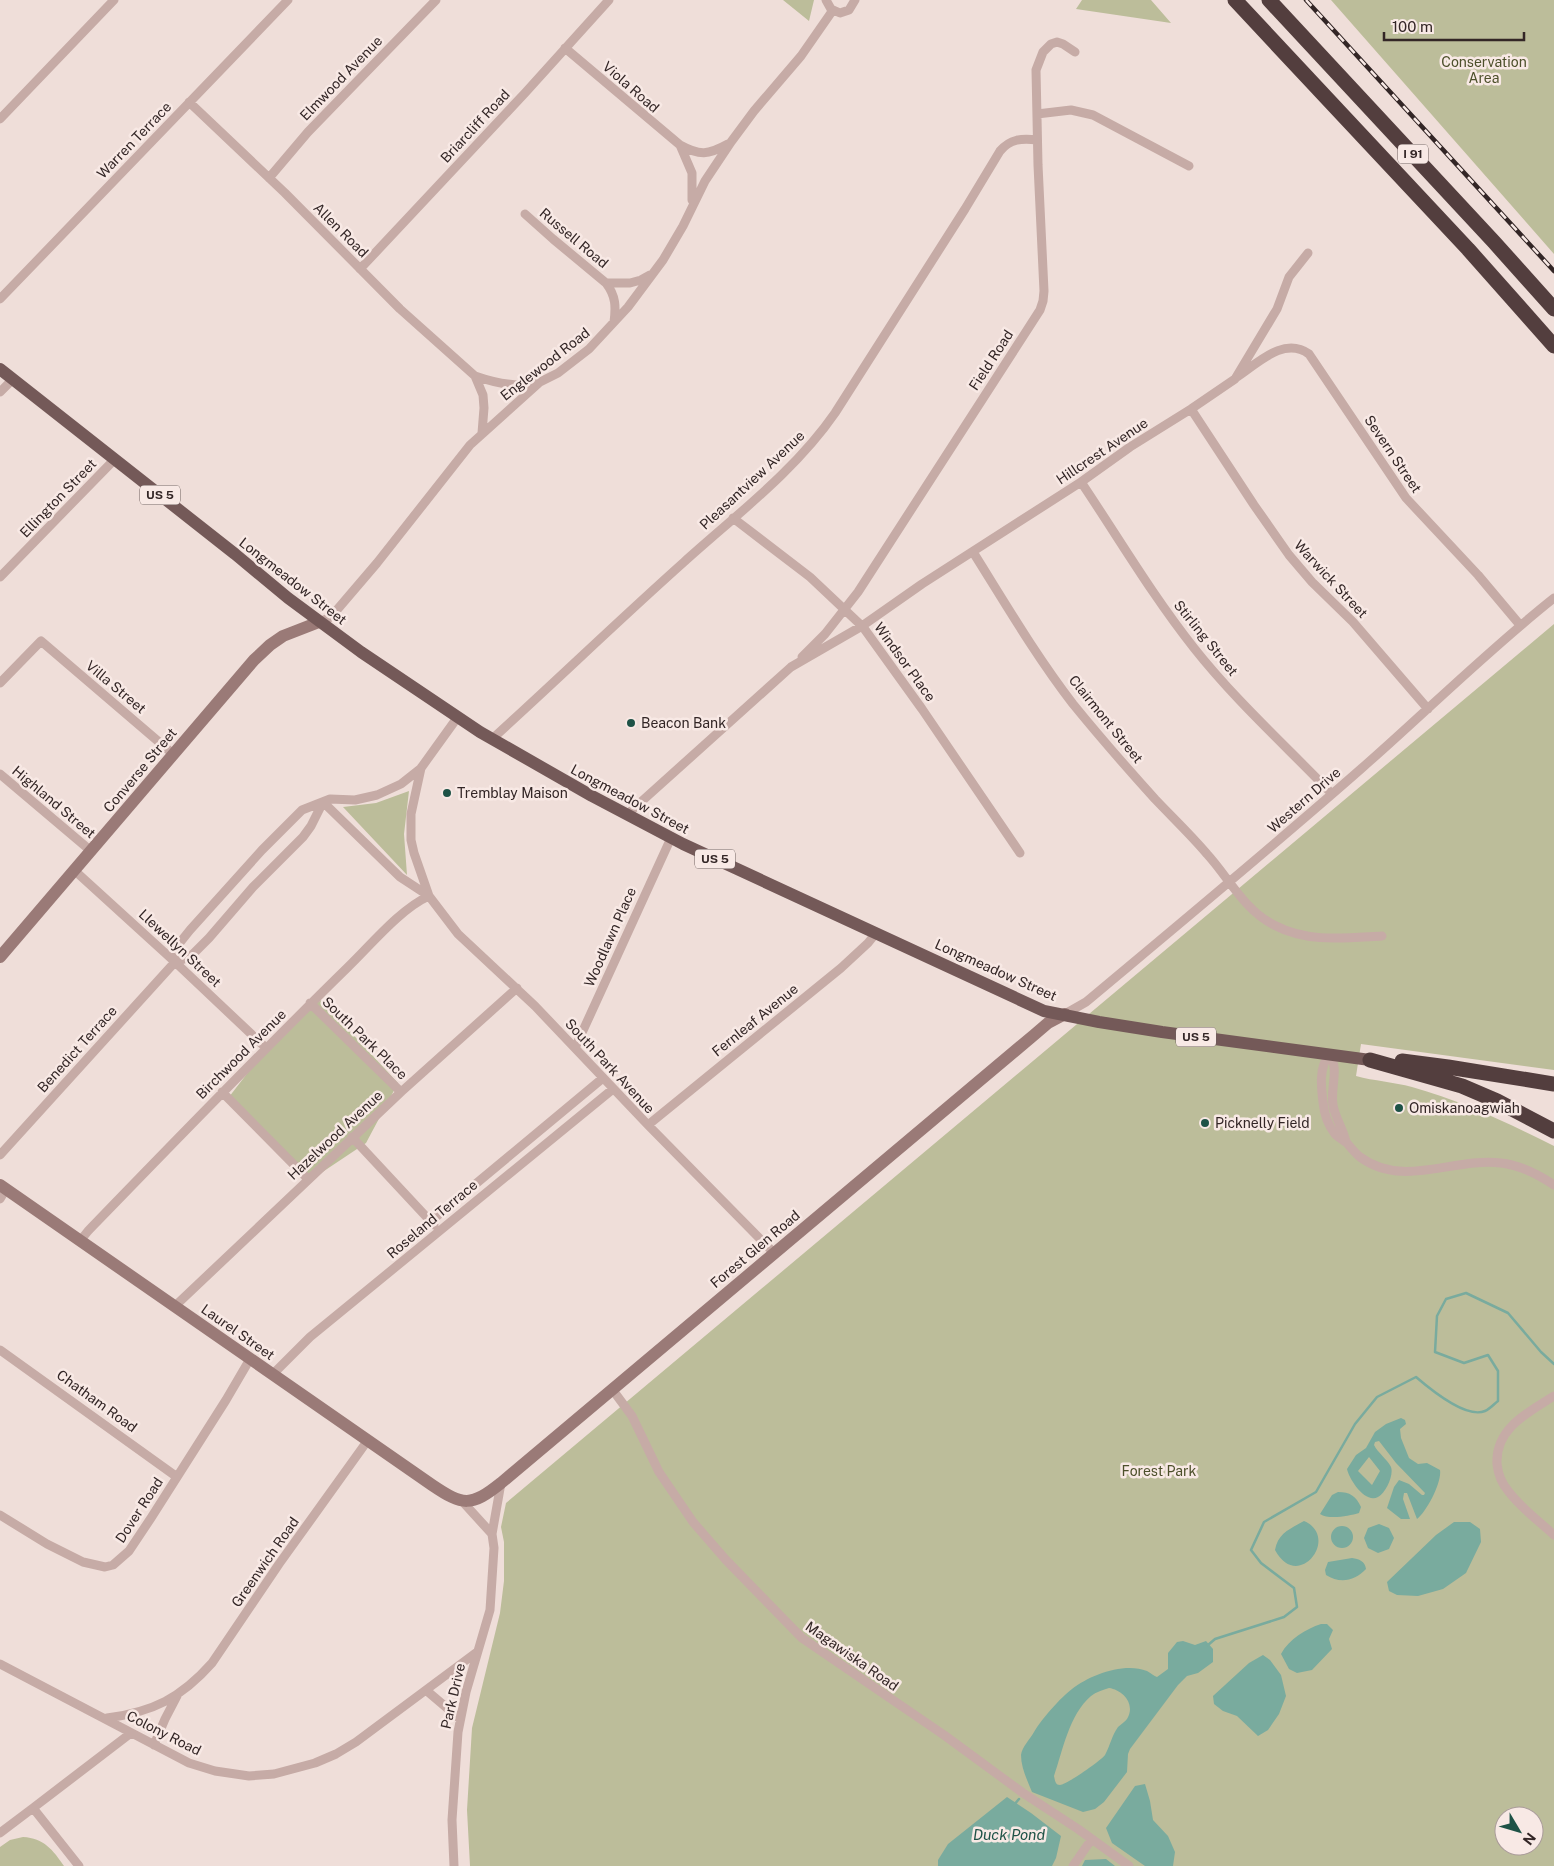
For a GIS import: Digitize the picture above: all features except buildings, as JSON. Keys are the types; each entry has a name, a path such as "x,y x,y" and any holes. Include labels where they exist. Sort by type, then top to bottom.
{"highway":[{"name":"I 91","path":"1235,0 1468,249 1554,346"},
{"name":"I 91","path":"1269,0 1554,309"},
{"name":"US 5","path":"1370,1060 1418,1063 1554,1084"},
{"name":"US 5","path":"1370,1060 1462,1086 1498,1101 1554,1131"}],"main road":[{"name":"Longmeadow Street","path":"0,370 319,622 457,718 628,816 671,838 1044,1010 1099,1022 1162,1032 1370,1060"}],"street":[{"path":"0,119 114,0"},
{"name":"Warren Terrace","path":"0,299 288,0"},
{"name":"Elmwood Avenue","path":"269,178 308,132 436,0"},
{"name":"Briarcliff Road","path":"360,269 609,0"},
{"path":"826,0 833,10 840,13 847,11 855,0"},
{"name":"Englewood Road","path":"319,622 329,618 377,563 460,457 482,433 540,382 569,366 613,324 670,249 705,181 731,142 760,104 806,50 833,10"},
{"name":"Field Road","path":"628,816 632,810 825,634 858,592 1043,304 1044,270 1037,140 1036,70 1042,52 1049,45 1057,42 1075,52"},
{"name":"Viola Road","path":"565,48 680,145 692,152 703,154 731,142"},
{"name":"Allen Road","path":"189,102 269,178 400,309 475,376 486,380 526,386 540,382"},
{"path":"1036,114 1071,110 1093,115 1189,166"},
{"name":"Pleasantview Avenue","path":"492,739 780,476 822,432 1000,151 1013,140 1024,138 1037,140"},
{"name":"Viola Road","path":"680,145 692,173 694,187 691,209"},
{"name":"Russell Road","path":"525,214 606,283 613,293 615,302 613,324"},
{"name":"Hillcrest Avenue","path":"862,626 1235,379 1277,309 1289,277 1308,253"},
{"name":"Russell Road","path":"606,283 641,280 653,273"},
{"name":"Severn Street","path":"1235,379 1284,348 1299,349 1308,354 1400,490 1419,514 1478,575 1520,626"},
{"name":"Allen Road","path":"475,376 483,395 482,433"},
{"path":"0,392 12,380"},
{"name":"Warwick Street","path":"1191,409 1254,506 1289,555 1312,582 1353,622 1428,709"},
{"name":"Ellington Street","path":"0,578 114,460"},
{"name":"Stirling Street","path":"1081,482 1155,596 1195,650 1332,794"},
{"name":"Windsor Place","path":"733,518 810,577 862,626 922,709 1020,853"},
{"name":"Clairmont Street","path":"973,552 1020,626 1074,704 1154,798 1207,854 1249,908 1274,925 1310,937 1330,939 1382,936"},
{"name":"Western Drive","path":"1065,1014 1086,1002 1230,882 1554,598"},
{"name":"Converse Street","path":"3,949 91,851 227,690 264,650 290,633 319,622"},
{"name":"Field Road","path":"791,667 862,626"},
{"name":"Villa Street","path":"0,683 41,641 173,754"},
{"name":"South Park Avenue","path":"457,718 421,768 411,814 411,840 417,864 429,896 458,934 517,988 774,1253"},
{"name":"Benedict Terrace","path":"175,962 178,945 262,850 302,810 330,799 356,800 377,796 401,784 421,768"},
{"name":"Highland Street","path":"0,774 91,851"},
{"name":"South Park Avenue","path":"323,802 400,878 429,896"},
{"name":"Benedict Terrace","path":"0,1154 175,962 190,957 209,938 245,895 303,837 312,826 323,802"},
{"name":"Woodlawn Place","path":"575,1048 671,838"},
{"name":"Llewellyn Street","path":"74,870 265,1047"},
{"name":"Birchwood Avenue","path":"80,1241 265,1047 417,901 429,896"},
{"name":"Fernleaf Avenue","path":"648,1125 841,968 876,933"},
{"name":"Hazelwood Avenue","path":"174,1306 401,1092 517,988"},
{"name":"South Park Place","path":"310,1003 401,1092"},
{"name":"Forest Glen Road","path":"462,1501 474,1500 484,1496 501,1483 1048,1023 1065,1014"},
{"path":"1329,1054 1324,1062 1322,1072 1324,1109 1330,1127 1367,1161 1389,1169 1418,1172 1455,1165 1502,1163 1522,1169 1554,1185"},
{"path":"431,1221 603,1078"},
{"name":"Roseland Terrace","path":"273,1374 310,1338 439,1230 613,1089"},
{"path":"222,1092 308,1179"},
{"path":"352,1138 439,1230"},
{"name":"Laurel Street","path":"2,1191 80,1241 440,1490 462,1501"},
{"name":"Chatham Road","path":"0,1350 177,1477"},
{"name":"Dover Road","path":"0,1515 46,1544 83,1562 95,1566 110,1567 120,1561 129,1551 177,1477 250,1359"},
{"name":"Magawiska Road","path":"612,1389 632,1416 659,1472 693,1522 726,1560 802,1638 944,1735 992,1771 1129,1866"},
{"path":"1554,1396 1523,1416 1510,1428 1500,1443 1497,1461 1499,1474 1507,1490 1554,1535"},
{"name":"Greenwich Road","path":"107,1718 133,1715 165,1702 200,1677 368,1440"},
{"name":"Park Drive","path":"454,1866 452,1820 455,1759 460,1719 490,1610 494,1548 492,1534 501,1483"},
{"path":"462,1501 492,1534"},
{"name":"Colony Road","path":"0,1664 190,1762 216,1771 249,1776 274,1774 315,1763 336,1754 356,1742 477,1652"},
{"path":"426,1691 460,1719"},
{"name":"Greenwich Road","path":"154,1745 179,1693"},
{"path":"0,1833 131,1733"},
{"path":"33,1808 79,1866"},
{"path":"1073,1866 1091,1840"}],"green space":[{"path":"783,0 814,0 809,21"},
{"path":"1082,0 1151,0 1171,23 1076,9"},
{"name":"Conservation Area","path":"1331,0 1554,0 1554,254"},
{"name":"Forest Park","path":"1554,624 1554,1070 1361,1044 1356,1076 1405,1085 1449,1099 1502,1121 1554,1146 1554,1866 470,1866 467,1810 472,1728 500,1613 504,1581 504,1542 501,1527 506,1503"},
{"path":"409,791 404,834 407,875 343,807 376,803"},
{"path":"321,1000 398,1083 366,1143 312,1179 229,1097 279,1032"},
{"path":"23,1837 42,1842 56,1855 64,1866 0,1866 0,1847 10,1840"}],"water":[{"path":"1401,1418 1405,1420 1406,1424 1400,1429 1401,1438 1409,1458 1418,1464 1427,1463 1440,1470 1439,1482 1433,1496 1417,1519 1407,1493 1404,1493 1403,1499 1410,1519 1401,1519 1387,1508 1394,1487 1399,1480 1409,1484 1422,1495 1425,1493 1396,1463 1379,1441 1375,1442 1374,1445 1392,1470 1389,1484 1384,1492 1378,1497 1368,1497 1358,1489 1348,1473 1347,1469 1356,1455 1366,1448 1375,1432 1386,1424","holes":["1369,1457 1380,1471 1372,1485 1358,1471"]},
{"path":"1338,1492 1355,1497 1361,1507 1359,1513 1334,1517 1320,1514 1332,1495"},
{"path":"1304,1521 1314,1529 1318,1538 1317,1549 1312,1558 1304,1564 1294,1566 1284,1562 1275,1550 1282,1535"},
{"path":"1454,1522 1470,1522 1480,1529 1481,1542 1466,1573 1443,1589 1418,1596 1397,1595 1389,1591 1387,1582 1436,1535"},
{"path":"1379,1524 1389,1528 1394,1538 1389,1549 1378,1553 1368,1548 1364,1538 1368,1528"},
{"path":"1338,1526 1346,1526 1353,1533 1353,1541 1346,1548 1338,1548 1331,1541 1331,1533"},
{"path":"1352,1558 1364,1564 1366,1569 1362,1573 1347,1580 1337,1580 1326,1575 1325,1570 1328,1562"},
{"path":"1321,1624 1327,1624 1333,1630 1329,1639 1332,1649 1312,1670 1297,1673 1289,1669 1281,1654 1284,1649 1298,1635"},
{"path":"1183,1641 1195,1645 1206,1641 1213,1649 1213,1662 1198,1673 1187,1676 1178,1685 1130,1749 1127,1772 1104,1802 1095,1809 1083,1812 1032,1792 1023,1769 1021,1755 1024,1746 1037,1727 1057,1703 1079,1684 1108,1671 1128,1668 1138,1669 1147,1671 1157,1677 1168,1669 1168,1653 1177,1642","holes":["1109,1688 1123,1695 1129,1703 1130,1708 1127,1719 1116,1730 1107,1752 1102,1758 1064,1784 1057,1784 1054,1776 1068,1733 1077,1713 1093,1695"]},
{"path":"1263,1655 1270,1660 1281,1675 1286,1696 1279,1714 1268,1730 1258,1736 1237,1716 1223,1711 1214,1704 1213,1696 1249,1663"},
{"path":"1145,1784 1153,1820 1168,1836 1175,1852 1173,1866 1145,1866 1112,1843 1106,1828 1135,1786"},
{"name":"Duck Pond","path":"1007,1797 1061,1836 1056,1858 1052,1866 938,1866 938,1860 948,1844"},
{"path":"1106,1859 1115,1866 1082,1866 1085,1860"}],"waterway":[{"path":"1208,1645 1215,1639 1284,1617 1297,1607 1294,1588 1261,1563 1251,1550 1264,1522 1316,1492 1355,1424 1377,1397 1416,1377 1449,1402 1468,1411 1485,1411 1498,1401 1498,1371 1488,1355 1464,1363 1435,1352 1437,1316 1446,1299 1466,1293 1508,1313 1541,1352 1554,1364"},
{"path":"1013,1806 1019,1799"}],"railway":[{"path":"1306,0 1554,271"}],"place":[{"name":"Beacon Bank","path":"631,723"},
{"name":"Tremblay Maison","path":"447,793"},
{"name":"Omiskanoagwiah","path":"1399,1108"},
{"name":"Picknelly Field","path":"1205,1123"}]}
